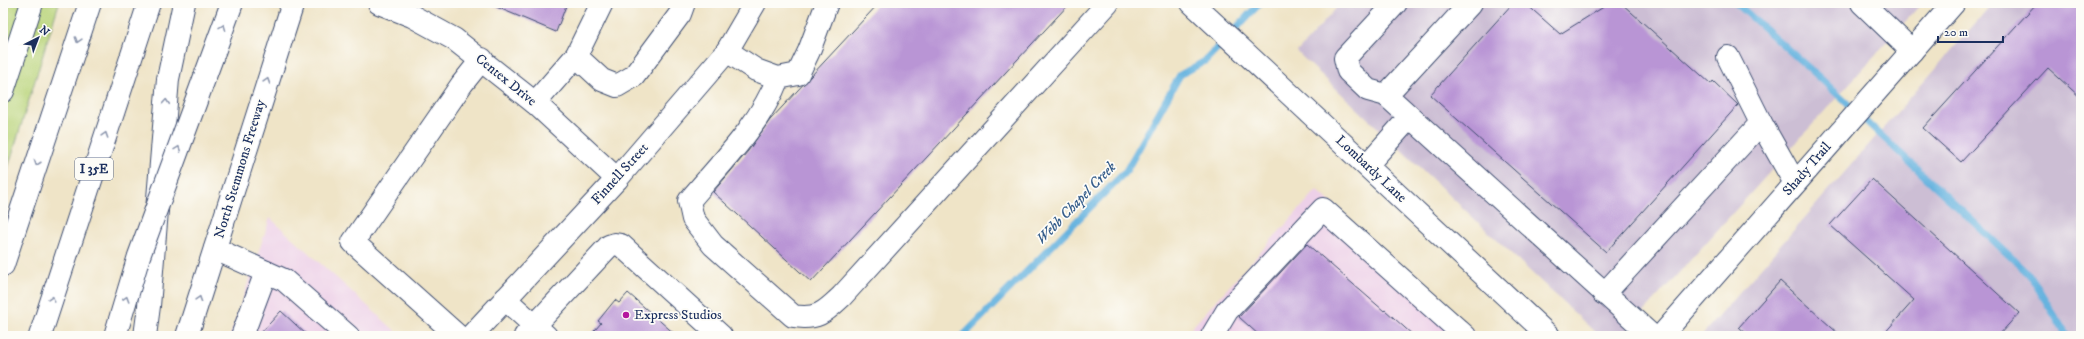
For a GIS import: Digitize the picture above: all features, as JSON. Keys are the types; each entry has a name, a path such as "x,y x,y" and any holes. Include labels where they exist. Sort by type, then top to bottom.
{"main road":[{"path":"3,90 32,3"},
{"path":"3,265 90,3"},
{"name":"I 35E","path":"40,336 149,3"},
{"path":"145,336 150,306 168,79 184,3"},
{"path":"115,336 139,256 232,3"},
{"name":"North Stemmons Freeway","path":"187,336 293,3"},
{"name":"Centex Drive","path":"379,3 412,16 454,39 482,59 535,103 617,178"},
{"path":"535,103 576,56 602,3"},
{"path":"576,56 602,80 617,86 634,76 680,14 684,3"},
{"name":"Finnell Street","path":"471,336 617,178 727,51 755,3"},
{"path":"727,51 756,70 778,78 798,74 809,52 827,3"},
{"path":"778,78 770,100 751,126 689,202 694,219 713,245 793,316 808,318 823,313 842,296 1108,3"},
{"name":"Lombardy Lane","path":"1192,3 1549,336"},
{"path":"1396,3 1345,58 1348,71 1368,90 1386,96 1652,336"},
{"path":"1386,96 1471,3"},
{"path":"1862,3 1912,51"},
{"name":"Shady Trail","path":"1661,336 1954,3"},
{"path":"1728,57 1761,123 1795,183"},
{"path":"458,336 353,242 462,84 482,59"},
{"path":"1367,165 1409,118"},
{"path":"1604,294 1761,123"},
{"path":"1212,336 1227,311 1323,209 1465,336"},
{"path":"505,299 536,332 609,246 615,244 621,245 720,336"},
{"path":"215,249 284,280 348,336"},
{"path":"242,336 266,272"}],"shaded area":[{"path":"1341,3 1922,3 1622,336 1599,336 1297,52"},
{"path":"1993,3 2081,3 2081,336 1701,336"},
{"path":"1317,190 1478,336 1184,336"},
{"path":"270,218 401,336 230,336"}],"green space":[{"path":"3,3 59,3 3,184"}],"building":[{"path":"487,3 567,3 556,32"},
{"path":"879,3 1070,3 811,282 713,192 748,151 770,120"},
{"path":"1513,3 1525,3 1560,34 1610,3 1621,3 1711,84 1713,81 1738,105 1606,252 1430,95"},
{"path":"2037,3 2081,3 2081,98 2048,68 1961,162 1923,128"},
{"path":"1872,179 2019,313 1998,336 1882,336 1914,300 1830,225"},
{"path":"1307,244 1414,336 1260,336 1239,317"},
{"path":"1780,281 1841,336 1749,336 1739,327"},
{"name":"Express Studios","path":"628,293 677,336 590,336 601,323 598,321 615,300 619,303"},
{"path":"281,311 308,336 258,336"}],"waterway":[{"name":"Webb Chapel Creek","path":"963,336 1126,171 1180,75 1205,61 1260,3"},
{"path":"1736,3 1819,77 2030,275 2067,336"}],"place":[{"name":"Express Studios","path":"626,315"}]}
